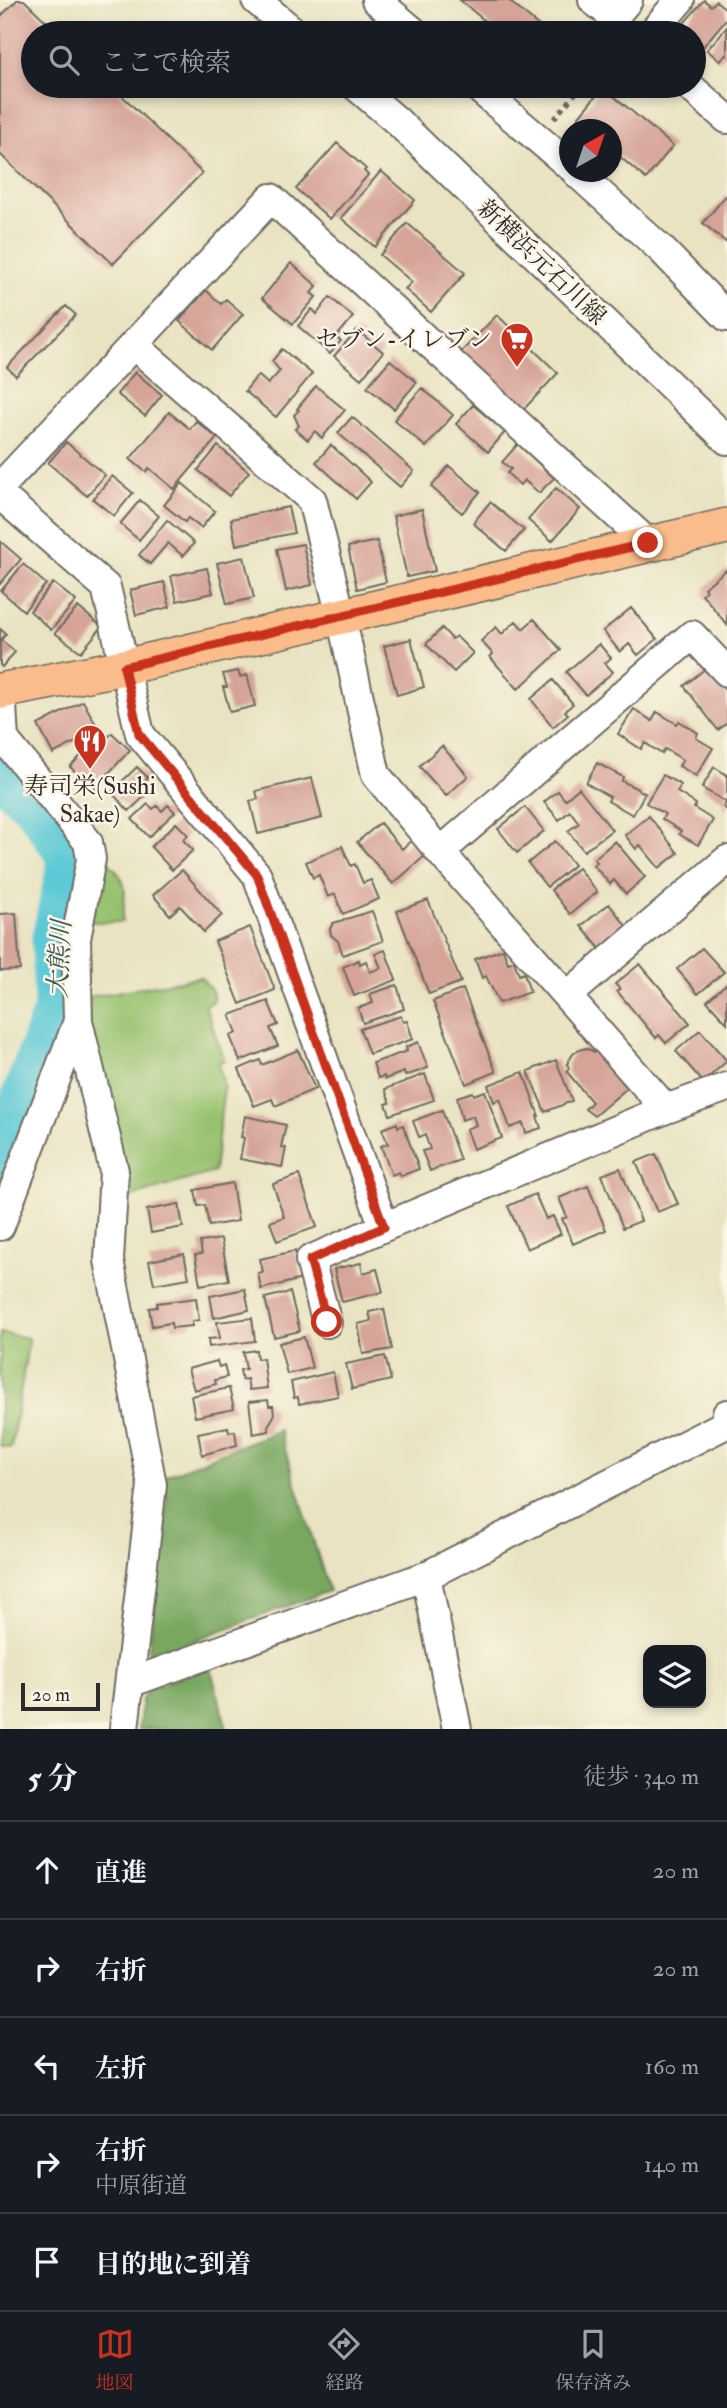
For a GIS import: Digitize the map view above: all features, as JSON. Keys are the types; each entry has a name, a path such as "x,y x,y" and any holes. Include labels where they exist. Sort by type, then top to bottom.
{"main road":[{"path":"1,690 124,667 727,526"}],"street":[{"path":"256,0 281,21"},
{"path":"376,0 401,21"},
{"path":"593,0 614,17 628,0"},
{"path":"662,21 680,0"},
{"name":"新横浜元石川線","path":"370,98 727,440"},
{"path":"490,98 559,157"},
{"path":"703,98 727,118"},
{"path":"587,182 661,249 727,317"},
{"path":"0,487 271,198 648,543"},
{"path":"134,345 312,500 376,775 440,852 666,1109"},
{"path":"0,495 106,587 139,734 257,875 384,1227"},
{"path":"440,852 692,635 727,672"},
{"path":"1,690 4,739 88,842 91,859 76,939 78,1021 114,1171 109,1260 152,1485 124,1729"},
{"path":"567,996 727,860"},
{"path":"0,1226 78,1021"},
{"path":"327,1322 310,1260 666,1109 727,1087"},
{"path":"131,1682 426,1576 724,1425 727,1414"},
{"path":"426,1576 457,1729"}],"path":[{"path":"537,138 572,98"}],"green space":[{"path":"103,858 118,873 124,886 122,922 87,922"},
{"path":"201,977 212,991 214,1001 205,1005 224,1060 218,1063 224,1086 214,1172 123,1199 88,1020 88,997"},
{"path":"0,1333 29,1338 11,1448 0,1446"},
{"path":"279,1430 329,1591 148,1657 167,1501 163,1477"},
{"path":"210,1666 227,1729 139,1729 142,1699 150,1688"}],"building":[{"path":"17,0 24,0 46,21 21,21 21,98 124,98 202,173 113,264 0,154 0,17"},
{"path":"460,0 508,0 533,21 485,21"},
{"path":"704,0 711,6 716,1 727,10 727,18 706,43 706,21 686,21"},
{"path":"727,27 727,56 720,61 707,50"},
{"path":"594,98 616,98 673,146 646,179 622,159 622,119 577,119"},
{"path":"337,143 366,169 364,171 368,175 330,219 296,189"},
{"path":"381,171 415,200 375,247 341,218"},
{"path":"727,194 727,243 703,223"},
{"path":"407,223 465,273 431,312 405,289 412,282 380,255"},
{"path":"291,263 317,286 311,293 316,297 293,324 262,298"},
{"path":"206,290 221,304 226,299 243,314 212,350 179,321"},
{"path":"330,297 353,317 336,337 341,341 330,354 298,326 312,309 317,314"},
{"path":"66,306 76,315 16,376 7,367"},
{"path":"497,315 558,373 522,411 461,352"},
{"path":"357,330 383,352 361,379 334,356"},
{"path":"282,349 312,374 276,417 245,391 258,375 268,384 280,371 272,361"},
{"path":"390,360 417,382 394,409 367,387"},
{"path":"135,372 162,395 145,416 117,394"},
{"path":"316,386 345,410 322,438 315,431 308,440 295,429 299,426 294,415"},
{"path":"422,388 453,415 426,447 394,420"},
{"path":"473,405 505,432 488,452 456,424"},
{"path":"169,412 190,429 196,421 217,438 174,489 149,468 146,472 130,459"},
{"path":"352,417 414,471 400,487 338,433"},
{"path":"66,442 105,475 87,496 48,463"},
{"path":"518,444 554,478 539,493 524,480 520,485 507,473 511,469 502,462"},
{"path":"331,445 371,482 356,499 316,462"},
{"path":"218,446 249,472 229,496 198,470"},
{"path":"449,466 480,492 462,513 431,487"},
{"path":"112,476 133,493 114,516 93,499"},
{"path":"182,483 215,511 201,528 188,518 185,522 164,505"},
{"path":"556,488 580,509 552,541 528,520"},
{"path":"140,500 159,516 139,540 120,524"},
{"path":"490,502 524,530 506,551 473,523"},
{"path":"288,507 294,533 236,545 231,519"},
{"path":"422,509 435,571 407,577 393,516"},
{"path":"167,520 194,543 183,556 168,543 150,564 139,555"},
{"path":"0,541 21,559 0,584"},
{"path":"377,541 386,582 357,589 348,547"},
{"path":"303,544 312,585 286,591 277,549"},
{"path":"244,557 254,598 227,604 217,563"},
{"path":"23,564 46,584 24,611 1,591"},
{"path":"207,568 213,593 177,601 171,576"},
{"path":"727,569 727,625 702,594 706,591 704,588"},
{"path":"164,582 170,607 136,615 130,590"},
{"path":"53,583 76,601 51,630 30,611"},
{"path":"78,607 102,627 81,652 55,633"},
{"path":"631,608 657,639 638,655 629,644 620,652 603,631"},
{"path":"534,619 561,650 518,689 490,657 493,654 481,641 496,627 502,634 516,621 523,629"},
{"path":"442,628 452,639 456,636 473,653 454,672 426,644"},
{"path":"0,629 6,634 1,640 15,652 2,667 0,665"},
{"path":"411,639 424,687 397,695 384,646"},
{"path":"599,644 611,658 605,663 613,672 586,695 566,672"},
{"path":"706,668 727,692 727,723 718,730 684,686"},
{"path":"238,671 240,677 247,675 255,706 230,712 223,687 227,687 223,674"},
{"path":"553,680 573,704 565,711 568,714 553,727 531,699"},
{"path":"83,701 99,730 53,754 38,725"},
{"path":"634,709 652,721 657,712 677,724 679,721 698,733 696,738 713,748 696,776 679,766 683,760 665,749 662,754 645,743 641,749 618,734"},
{"path":"112,733 130,750 94,789 70,767 96,740 101,745"},
{"path":"442,746 468,776 446,796 419,766"},
{"path":"597,763 645,793 633,815 608,801 610,797 586,783"},
{"path":"137,767 148,778 141,785 145,796 129,811 111,792"},
{"path":"714,767 727,775 727,810 723,807 726,802 702,788"},
{"path":"663,775 681,785 677,792 696,804 694,808 713,820 698,845 679,834 681,831 662,819 665,814 646,803"},
{"path":"312,778 322,818 258,834 250,801 258,799 256,791"},
{"path":"579,788 612,830 584,851 568,831 579,823 570,811 559,820 544,802 558,791 565,800"},
{"path":"148,804 153,809 157,806 162,811 168,805 175,812 149,837 132,819"},
{"path":"525,807 544,831 517,853 498,829"},
{"path":"649,816 678,853 659,868 640,845 636,849 625,835"},
{"path":"176,823 188,835 183,840 193,850 172,870 151,847"},
{"path":"380,823 402,849 413,839 426,855 393,884 357,842"},
{"path":"555,841 574,865 547,887 528,863"},
{"path":"615,841 645,877 626,894 614,880 610,884 593,865 597,862 594,859"},
{"path":"342,846 351,866 355,864 363,883 371,880 379,899 343,914 335,894 328,897 319,875 313,878 306,862"},
{"path":"578,868 597,892 570,914 551,890"},
{"path":"182,870 222,915 204,932 180,906 170,915 153,895"},
{"path":"428,900 461,982 429,994 397,911"},
{"path":"609,904 628,928 601,950 581,926"},
{"path":"372,911 383,941 343,955 338,941 331,935 333,923"},
{"path":"16,913 20,970 0,971 0,914"},
{"path":"250,927 275,990 240,1004 215,941"},
{"path":"702,948 724,972 698,994 677,969"},
{"path":"503,949 508,963 514,961 519,975 524,973 530,992 499,1003 486,976 482,978 475,959"},
{"path":"385,950 396,980 354,996 343,967 359,960 360,964 366,961 370,972 381,968 375,954"},
{"path":"640,964 690,1023 666,1043 659,1035 656,1038 617,991 620,989 615,984"},
{"path":"727,983 727,1023 707,1001"},
{"path":"397,985 404,1009 363,1023 358,1008 373,1003 370,994"},
{"path":"463,989 496,1072 466,1084 433,1001"},
{"path":"268,1001 278,1025 270,1028 278,1046 240,1061 230,1036 237,1033 230,1015"},
{"path":"401,1016 403,1022 407,1021 413,1039 369,1054 360,1029"},
{"path":"700,1030 727,1061 703,1082 676,1051"},
{"path":"418,1042 428,1068 405,1076 404,1072 385,1079 384,1076 378,1078 373,1063 407,1051 406,1047"},
{"path":"586,1048 594,1052 596,1049 627,1088 594,1116 585,1109 592,1102 567,1072 567,1064 573,1054"},
{"path":"298,1050 315,1089 275,1106 272,1099 254,1106 239,1069 260,1060 262,1065"},
{"path":"556,1060 572,1101 545,1112 528,1071"},
{"path":"523,1072 541,1128 526,1133 523,1123 510,1128 500,1099 494,1102 488,1085"},
{"path":"425,1074 434,1100 390,1115 386,1104 390,1103 385,1089"},
{"path":"485,1091 502,1138 473,1149 466,1129 476,1125 473,1116 462,1120 457,1097"},
{"path":"442,1110 460,1160 430,1171 422,1151 430,1149 425,1135 419,1137 413,1121"},
{"path":"245,1116 286,1125 281,1147 286,1148 282,1167 240,1159"},
{"path":"397,1123 398,1127 403,1125 419,1169 401,1176 399,1172 392,1175 381,1146 388,1144 382,1129"},
{"path":"656,1154 678,1204 657,1212 636,1162"},
{"path":"620,1168 641,1221 623,1228 602,1175"},
{"path":"299,1175 317,1227 277,1241 270,1222 284,1217 273,1184"},
{"path":"232,1183 238,1221 209,1226 205,1205 198,1206 195,1190"},
{"path":"588,1186 606,1230 573,1244 562,1219 567,1217 559,1198"},
{"path":"535,1194 546,1219 553,1216 561,1234 527,1249 508,1206"},
{"path":"179,1204 183,1227 151,1233 147,1210"},
{"path":"221,1239 229,1280 200,1285 195,1255 202,1254 200,1242"},
{"path":"295,1251 302,1279 261,1289 258,1273 263,1272 260,1259"},
{"path":"184,1254 189,1278 154,1284 149,1261"},
{"path":"361,1263 363,1273 377,1269 383,1292 342,1302 334,1269"},
{"path":"245,1289 249,1310 214,1318 210,1296"},
{"path":"290,1292 300,1331 274,1337 265,1298"},
{"path":"196,1298 199,1320 192,1321 192,1326 172,1328 171,1323 152,1326 149,1308 157,1307 157,1303"},
{"path":"384,1309 392,1349 363,1354 358,1324 371,1321 369,1312"},
{"path":"252,1318 255,1341 209,1347 208,1339 220,1338 217,1322"},
{"path":"304,1337 312,1368 287,1374 279,1343"},
{"path":"256,1350 257,1359 263,1358 267,1388 249,1390 247,1379 242,1380 240,1370 246,1369 243,1352"},
{"path":"385,1356 391,1380 352,1389 346,1364"},
{"path":"217,1361 219,1367 224,1365 227,1377 215,1380 216,1384 194,1390 188,1369"},
{"path":"333,1372 338,1396 299,1404 298,1397 294,1398 291,1382"},
{"path":"229,1388 234,1409 195,1417 191,1396"},
{"path":"268,1400 269,1406 273,1406 274,1416 268,1426 269,1431 253,1434 249,1402"},
{"path":"228,1427 229,1432 235,1431 237,1445 202,1455 198,1433"}],"waterway":[{"name":"大熊川","path":"0,773 35,804 72,857 55,939 57,1010 0,1164"}],"place":[{"name":"セブン-イレブン","path":"517,369"},
{"name":"寿司栄(Sushi Sakae)","path":"90,771"}],"route":[{"path":"327,1322 310,1260 384,1227 257,875 139,734 124,667 648,543"}]}
